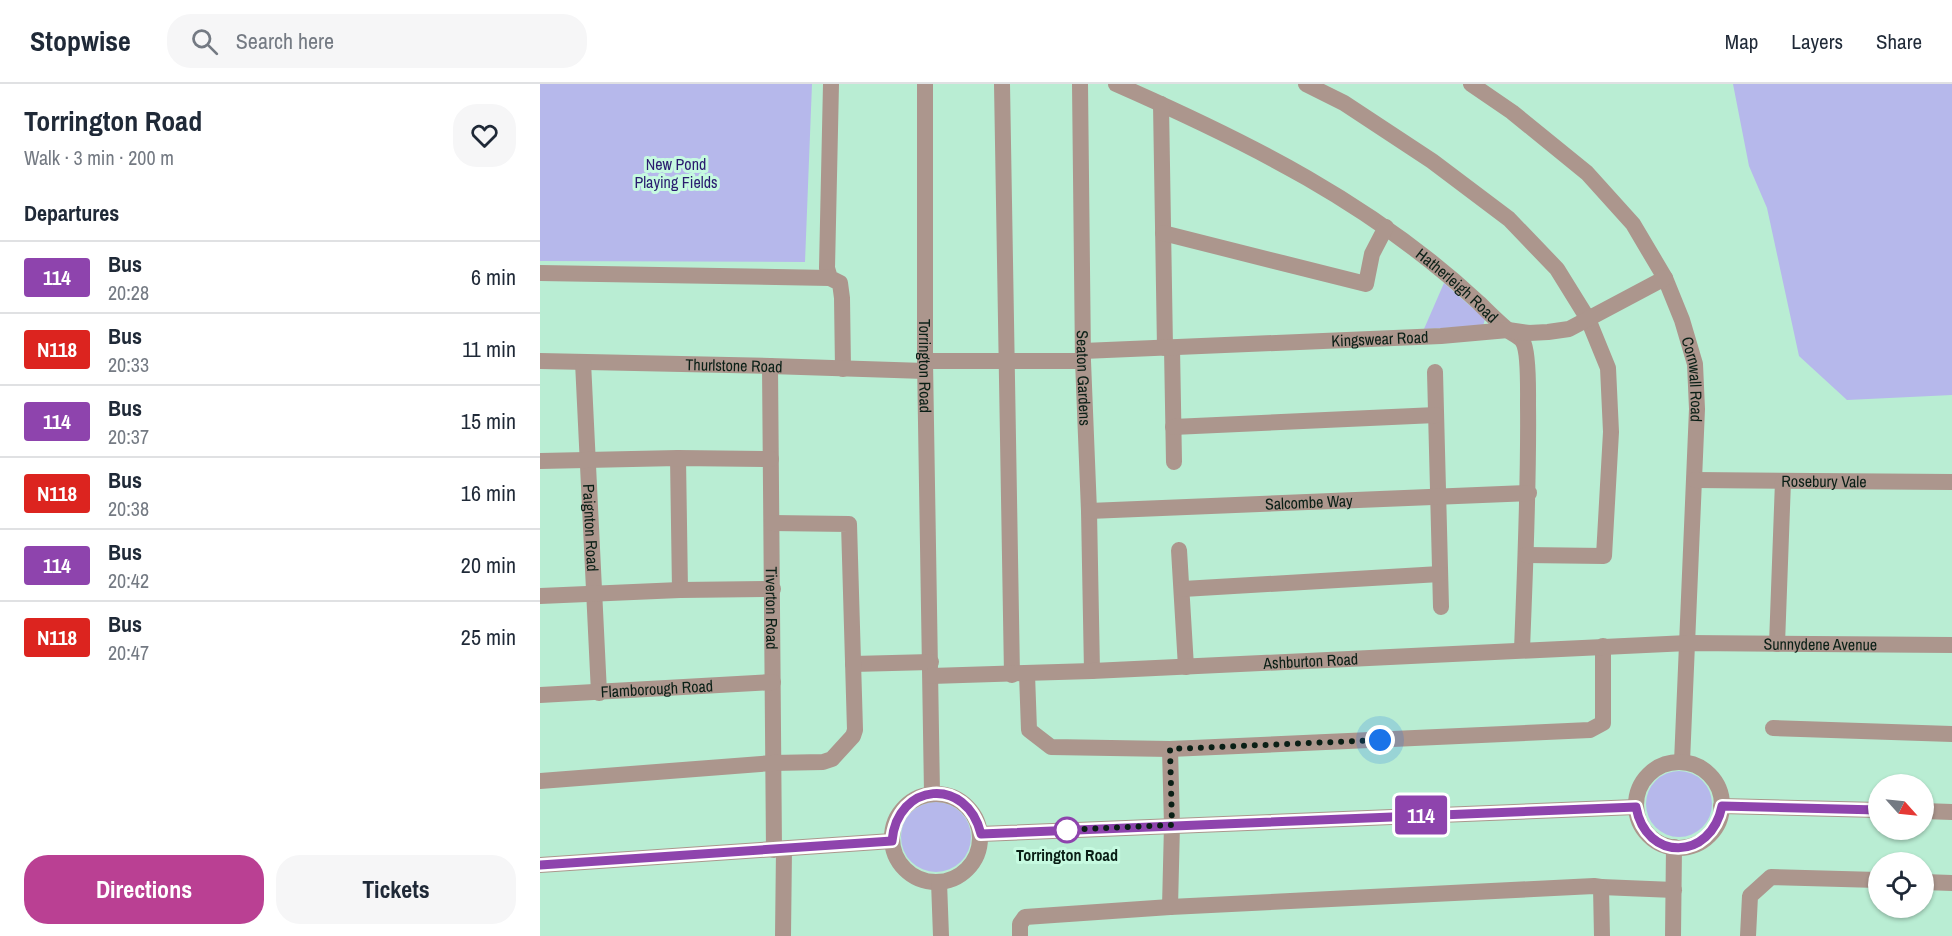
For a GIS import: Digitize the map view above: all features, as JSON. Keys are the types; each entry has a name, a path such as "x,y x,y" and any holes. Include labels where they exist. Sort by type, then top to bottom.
{"street":[{"path":"830,278 828,268 831,84"},
{"name":"Torrington Road","path":"925,84 925,366 932,793"},
{"path":"1002,84 1006,361 1019,674 1029,730 1052,747 1170,749 1590,730 1603,723 1603,646"},
{"name":"Seaton Gardens","path":"1080,84 1083,356 1092,671"},
{"name":"Hatherleigh Road","path":"1116,84 1275,159 1386,226 1431,260 1523,342 1526,353 1529,493 1522,650"},
{"path":"1306,84 1354,109 1432,161 1509,219 1557,269 1588,319 1608,368 1611,432 1604,556 1526,555"},
{"name":"Cornwall Road","path":"1470,84 1512,112 1587,173 1633,224 1665,278 1682,320 1695,364 1697,409 1682,762"},
{"path":"1161,104 1163,232 1174,462"},
{"path":"1163,232 1366,284 1372,254 1386,226"},
{"path":"540,273 830,278 840,283 843,369"},
{"name":"Kingswear Road","path":"1006,361 1168,348 1441,336 1508,330 1529,333 1548,332 1569,329 1665,278"},
{"name":"Thurlstone Road","path":"540,362 843,369 1006,361"},
{"name":"Paignton Road","path":"583,362 599,693"},
{"name":"Tiverton Road","path":"770,366 773,763 783,936"},
{"path":"1436,372 1441,607"},
{"path":"1173,427 1436,415"},
{"path":"678,458 680,590"},
{"path":"540,461 678,458 771,459"},
{"name":"Rosebury Vale","path":"1695,480 1952,482"},
{"path":"1777,644 1783,481"},
{"name":"Salcombe Way","path":"1089,511 1529,493"},
{"path":"540,781 773,763 823,762 832,759 853,736 855,730 849,524 772,523"},
{"path":"1179,550 1186,667"},
{"path":"1183,589 1440,574"},
{"path":"540,596 772,589"},
{"name":"Ashburton Road","path":"853,664 1019,674 1688,643"},
{"name":"Sunnydene Avenue","path":"1688,643 1952,645"},
{"name":"Flamborough Road","path":"540,695 773,682"},
{"path":"1773,728 1952,734"},
{"path":"1170,749 1172,825 1170,907"},
{"path":"1682,762 1695,765 1706,772 1717,787 1722,806 1719,820 1712,832 1701,841 1688,847 1674,848 1662,845 1652,838 1641,824 1636,807 1638,792 1649,774 1668,763 1682,762"},
{"path":"932,793 943,793 957,798 969,807 978,820 981,834 980,848 974,861 965,872 952,879 939,882 925,881 907,871 895,854 892,841 897,816 905,806 916,798 932,793"},
{"path":"1722,806 1868,810"},
{"path":"981,834 1636,807"},
{"path":"1934,812 1952,812"},
{"path":"540,865 892,841"},
{"path":"1673,936 1674,848"},
{"path":"1748,936 1750,896 1771,876 1868,880"},
{"path":"939,882 941,936"},
{"path":"1934,882 1952,883"},
{"path":"1020,936 1020,924 1025,917 1170,907 1601,887 1674,890"},
{"path":"1601,887 1602,936"}],"green space":[{"name":"New Pond Playing Fields","path":"540,84 812,84 805,262 540,261"},
{"path":"1733,84 1952,84 1952,395 1847,400 1799,356 1767,208 1749,166"},
{"path":"1444,283 1485,319 1483,326 1424,329"},
{"path":"1679,771 1691,774 1702,781 1709,792 1712,804 1709,816 1702,827 1691,834 1679,837 1667,834 1656,827 1649,816 1646,804 1649,792 1656,781 1667,774"},
{"path":"936,802 955,808 965,818 971,837 965,856 955,866 936,872 917,866 907,856 901,837 907,818 917,808"}],"bus line":[{"name":"114","path":"540,865 892,841 897,816 905,806 916,798 932,793 943,793 957,798 969,807 978,820 981,834 1636,807 1638,819 1644,830 1662,845 1674,848 1688,847 1701,841 1712,832 1719,820 1722,806 1868,810"}],"place":[{"name":"Torrington Road","path":"1067,830"}],"route":[{"path":"1067,830 1065,830 1172,825 1170,749 1380,740"}]}
